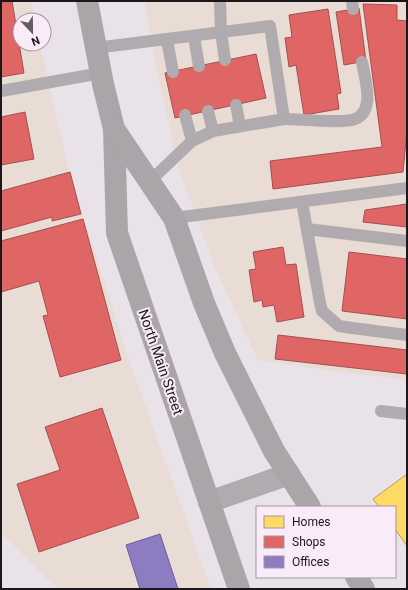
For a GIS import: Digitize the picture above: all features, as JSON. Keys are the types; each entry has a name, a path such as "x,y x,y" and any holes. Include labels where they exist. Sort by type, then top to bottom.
{"main road":[{"name":"North Main Street","path":"87,1 95,48 114,129 118,233 239,589"},
{"name":"North Main Street","path":"114,129 174,218 204,303 225,353 274,451 309,506"},
{"path":"357,578 364,589"}],"street":[{"path":"209,502 289,474"}],"lane":[{"path":"220,1 221,32 226,60"},
{"path":"95,48 194,37 270,26 284,119"},
{"path":"194,37 199,66"},
{"path":"167,40 173,72"},
{"path":"150,181 192,141 213,132 284,119 333,121 354,120 361,116 365,111 368,100 362,62"},
{"path":"1,91 101,73"},
{"path":"236,104 240,126"},
{"path":"208,111 213,132"},
{"path":"185,115 192,141"},
{"path":"174,218 407,188"},
{"path":"302,202 322,311 339,326 407,335"},
{"path":"307,230 407,241"},
{"path":"381,411 407,414"}],"shaded area":[{"path":"1,1 31,1 33,12 12,12 12,52 42,52 68,168 130,363 211,589 58,589 1,533"},
{"path":"146,1 407,1 407,380 258,360 212,261 180,172 157,72 145,4"}],"building: Homes":[{"path":"407,474 407,546 396,530 396,506 378,506 373,499"}],"building: Shops":[{"path":"1,1 12,1 14,12 12,12 12,52 20,52 24,73 1,77"},
{"path":"363,4 397,5 397,20 407,21 407,131 403,172 273,189 270,161 382,147"},
{"path":"359,8 366,61 344,65 336,12"},
{"path":"328,9 341,93 337,94 339,109 304,115 296,65 289,67 285,38 292,37 289,15"},
{"path":"256,54 266,98 175,118 165,73"},
{"path":"25,112 34,159 1,165 1,117"},
{"path":"70,172 81,214 52,221 52,217 1,231 1,191"},
{"path":"407,204 407,227 363,222 365,210"},
{"path":"83,219 121,360 60,377 43,316 48,315 39,281 1,292 1,241"},
{"path":"283,247 286,265 296,264 304,317 277,322 274,305 263,307 262,300 254,302 249,270 256,269 253,252"},
{"path":"349,252 407,259 407,319 342,311"},
{"path":"278,335 407,350 407,374 275,359"},
{"path":"102,408 139,518 39,552 17,484 60,470 45,427"}],"building: Offices":[{"path":"160,534 178,589 140,589 126,545"}]}
